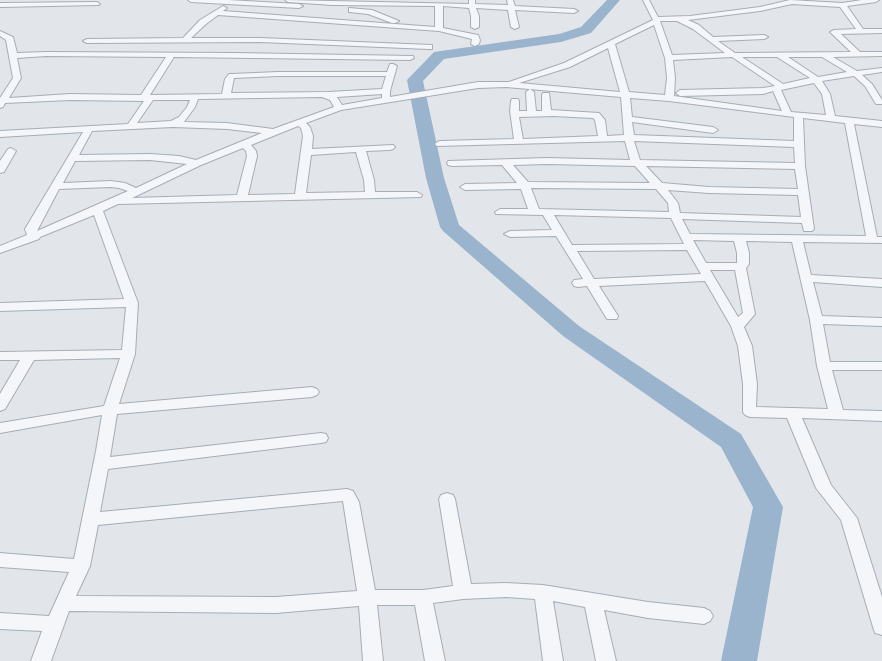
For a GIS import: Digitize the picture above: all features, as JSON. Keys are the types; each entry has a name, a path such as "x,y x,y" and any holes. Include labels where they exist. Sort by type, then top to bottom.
{"street":[{"path":"191,0 369,12"},
{"path":"288,0 472,3 512,8 574,11"},
{"path":"510,0 515,27"},
{"path":"646,0 656,20 669,58 671,78 670,95"},
{"path":"506,84 567,65 656,20 690,18 753,10 796,1 842,5 876,0"},
{"path":"348,1 369,12 400,24"},
{"path":"0,5 39,2 97,4"},
{"path":"185,40 202,22 218,13 231,2"},
{"path":"386,95 390,74 396,58 396,45 400,24 397,15 397,2"},
{"path":"437,3 439,29"},
{"path":"472,3 475,16 475,27"},
{"path":"842,5 861,31"},
{"path":"218,13 400,24 439,29 475,37 475,44"},
{"path":"675,18 690,23 779,88 793,115 799,144 800,166 807,220 803,239 806,278 816,320 824,366 837,416"},
{"path":"858,54 834,32 882,31"},
{"path":"0,33 10,39 17,78 1,102"},
{"path":"710,39 764,37"},
{"path":"87,41 304,41 429,47"},
{"path":"611,43 625,95 629,138 634,159 660,186 673,204 675,216 688,242 704,272 737,326 745,346 750,384 749,410 755,413 882,416"},
{"path":"14,56 46,54 410,58"},
{"path":"669,58 778,54 882,54"},
{"path":"778,54 816,79 826,94 831,118"},
{"path":"824,54 855,72 868,84 879,102"},
{"path":"130,126 171,55"},
{"path":"1,102 70,97 147,98 328,95 386,95 399,97 491,84 506,84 625,95 670,95 753,91 779,88 855,72 882,70"},
{"path":"226,97 229,78 232,76 278,74 390,74"},
{"path":"530,92 532,113"},
{"path":"328,95 333,98 339,108"},
{"path":"0,250 98,210 197,163 273,132 339,108 386,95"},
{"path":"546,95 547,113"},
{"path":"670,95 793,115 882,124"},
{"path":"173,124 182,119 191,108 195,97"},
{"path":"515,101 515,114 519,141"},
{"path":"515,114 547,113 596,115 600,120 603,138"},
{"path":"627,119 713,130"},
{"path":"569,248 739,238 877,239 849,120"},
{"path":"298,122 305,127 308,136 305,168 300,196"},
{"path":"0,134 173,124 227,126 273,132"},
{"path":"35,237 31,233 31,229 89,129"},
{"path":"440,144 629,138 799,144"},
{"path":"242,197 252,156 251,151 245,144"},
{"path":"306,152 390,147"},
{"path":"360,149 370,180 370,194"},
{"path":"0,170 12,151"},
{"path":"73,158 150,157 179,159 197,163"},
{"path":"505,162 525,185 540,212 569,248 612,316"},
{"path":"452,163 638,163 800,166"},
{"path":"57,186 111,184 136,191"},
{"path":"465,187 525,185 660,186 709,190 803,192"},
{"path":"115,202 370,194 417,195"},
{"path":"41,661 54,624 81,566 110,410 128,354 132,303 98,210"},
{"path":"500,212 807,220"},
{"path":"510,234 558,233"},
{"path":"737,326 749,314 740,267 742,264 742,253 739,238"},
{"path":"578,283 704,272 740,267"},
{"path":"806,278 882,283"},
{"path":"0,306 132,303"},
{"path":"816,320 882,322"},
{"path":"0,356 128,354"},
{"path":"0,406 29,356"},
{"path":"824,366 882,366"},
{"path":"0,428 97,411 312,392"},
{"path":"793,414 824,488 849,518 882,627"},
{"path":"101,464 321,438"},
{"path":"90,519 347,495 351,502 367,598 374,661"},
{"path":"447,499 463,592"},
{"path":"0,560 81,566"},
{"path":"65,603 276,605 367,598 423,597 463,592 506,590 543,592 648,610 704,616"},
{"path":"543,592 553,661"},
{"path":"423,597 435,661"},
{"path":"593,601 606,661"},
{"path":"0,621 54,624"}],"waterway":[{"path":"614,0 586,30 561,38 439,55 415,80 435,178 450,227 571,331 731,441 768,507 739,661"}]}
